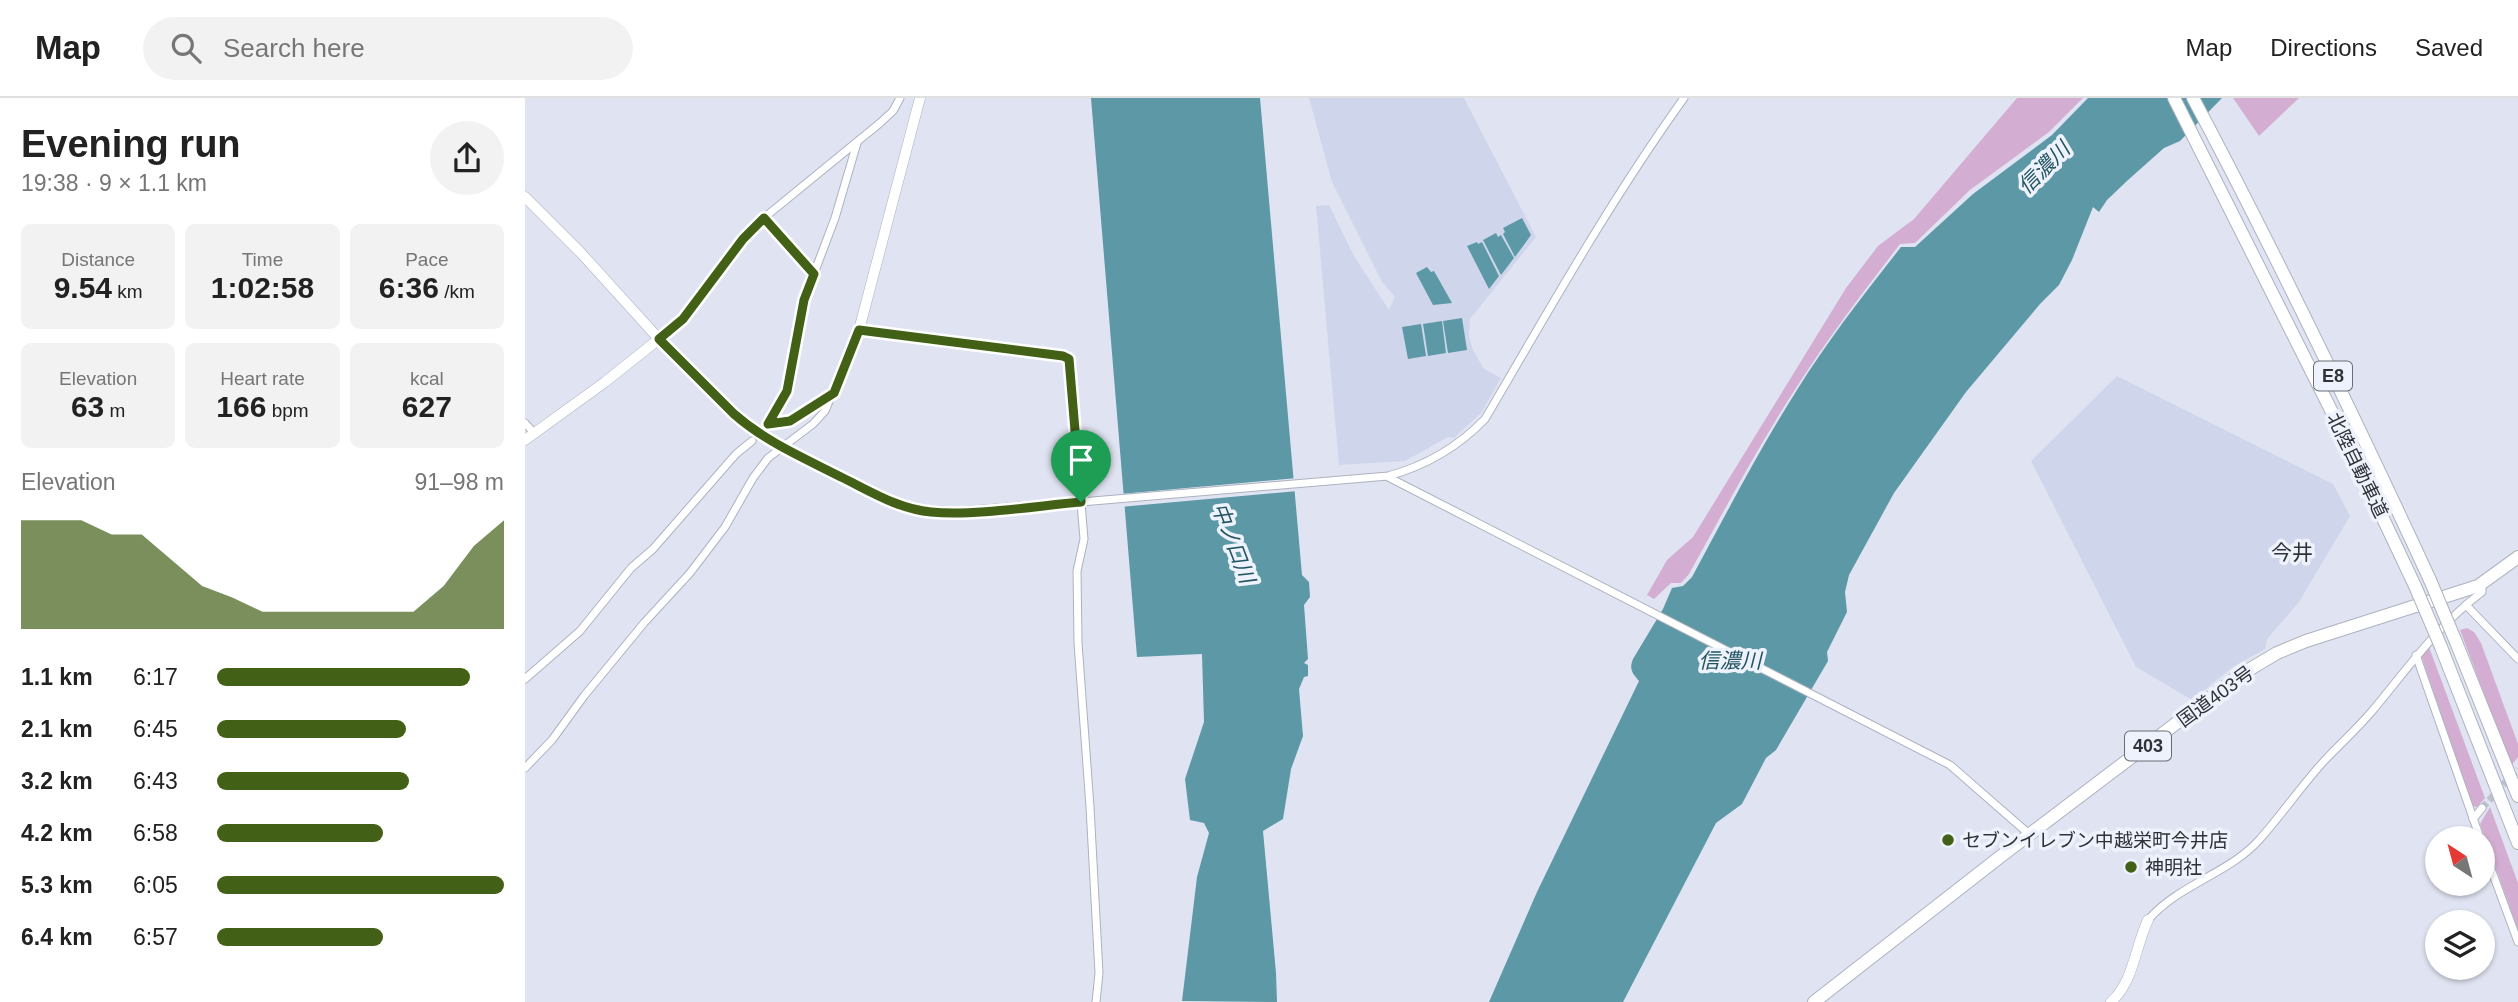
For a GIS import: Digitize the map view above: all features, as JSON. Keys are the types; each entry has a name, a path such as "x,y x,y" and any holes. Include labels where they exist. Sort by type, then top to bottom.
{"highway":[{"name":"北陸自動車道","path":"2174,98 2344,436 2415,586 2518,844"},
{"name":"北陸自動車道","path":"2193,98 2233,174 2430,580 2518,796"},
{"name":"国道403号","path":"1814,1002 2029,834 2240,675 2277,653 2306,641 2482,583 2518,556"}],"street":[{"path":"525,440 605,382 683,319 743,239 764,218 893,111 900,98"},
{"path":"525,768 552,740 643,623 690,573 725,527 768,457 813,424 825,411 859,330 920,98"},
{"path":"525,197 581,253 659,339 741,420 781,447 885,499 917,510 959,512 1120,499 1388,476 1406,471 1441,454 1476,429 1485,419 1586,245 1683,98"},
{"path":"834,393 790,421 768,424 787,391 804,300 835,218 858,142"},
{"path":"764,218 814,274"},
{"path":"859,330 1069,359 1084,539 1077,570 1078,643 1098,959 1096,1002"},
{"path":"525,423 534,433"},
{"path":"525,679 580,631 631,568 653,549 736,454 752,440"},
{"path":"1388,476 1950,765 2029,834"},
{"path":"2111,1002 2128,982 2141,936 2148,920 2157,909 2185,889 2224,868 2259,840 2326,759 2373,710 2416,655 2482,592 2482,583"},
{"path":"2466,605 2518,659"},
{"path":"2416,655 2476,826"},
{"path":"2473,819 2482,808"},
{"path":"2495,880 2518,942"}],"shaded area":[{"path":"1309,98 1464,98 1536,237 1470,319 1469,336 1473,350 1484,369 1501,378 1482,412 1454,438 1448,437 1405,461 1339,465 1316,206 1329,205 1354,256 1389,310 1395,297 1382,282 1332,182"},
{"path":"2017,98 2083,98 2049,132 1970,190 1915,243 1900,244 1833,333 1796,388 1689,574 1681,583 1671,583 1654,599 1647,595 1667,560 1693,537 1846,288 1878,246 1914,219"},
{"path":"2233,98 2299,98 2259,136"},
{"path":"2117,376 2333,484 2350,516 2299,602 2267,639 2265,649 2233,667 2192,700 2136,667 2031,461"},
{"path":"2467,628 2474,632 2481,643 2518,744 2518,757 2511,766 2460,630"},
{"path":"2429,647 2485,798 2477,807 2472,806 2421,655"},
{"path":"2490,807 2518,883 2518,930 2495,866 2495,826 2480,824"}],"water":[{"name":"中ノ口川","path":"1091,98 1260,98 1302,575 1309,582 1310,597 1304,605 1308,659 1304,663 1308,665 1308,676 1304,677 1299,689 1303,736 1291,769 1283,819 1263,831 1277,1002 1182,1001 1197,877 1209,833 1204,823 1190,820 1185,779 1204,722 1202,654 1137,657"},
{"name":"信濃川","path":"2088,98 2222,98 2180,141 2164,148 2128,180 2107,200 2099,212 2093,207 2059,285 1966,392 1894,493 1849,575 1845,592 1847,612 1827,652 1828,661 1776,750 1766,758 1742,804 1716,823 1623,1002 1489,1002 1537,892 1639,681 1632,671 1633,659 1663,609 1672,588 1683,586 1692,577 1756,459 1809,371 1901,247 1915,247 1973,194 2052,135"},
{"path":"1522,218 1531,235 1515,257 1503,234 1503,228"},
{"path":"1496,233 1498,237 1501,235 1514,258 1501,275 1483,240"},
{"path":"1482,242 1499,276 1489,289 1467,246"},
{"path":"1427,267 1431,272 1434,271 1452,303 1433,305 1416,273"},
{"path":"1462,318 1467,350 1448,353 1443,321"},
{"path":"1442,321 1446,353 1428,356 1423,324"},
{"path":"1421,324 1426,356 1408,359 1402,327"}],"pier":[{"path":"1297,478 1298,491 1120,507 1120,494"}],"tunnel":[{"path":"752,441 768,424"},
{"path":"2482,808 2518,769"}],"place":[{"name":"セブンイレブン中越栄町今井店","path":"1948,840"},
{"name":"神明社","path":"2131,867"}],"district":[{"name":"今井","path":"2292,553"}],"route":[{"path":"764,218 814,274 804,300 787,391 768,424 790,421 834,393 859,330 1063,356 1069,359 1081,502 959,512 932,512 905,507 781,447 748,426 659,339 683,319 743,239 764,218"}]}
